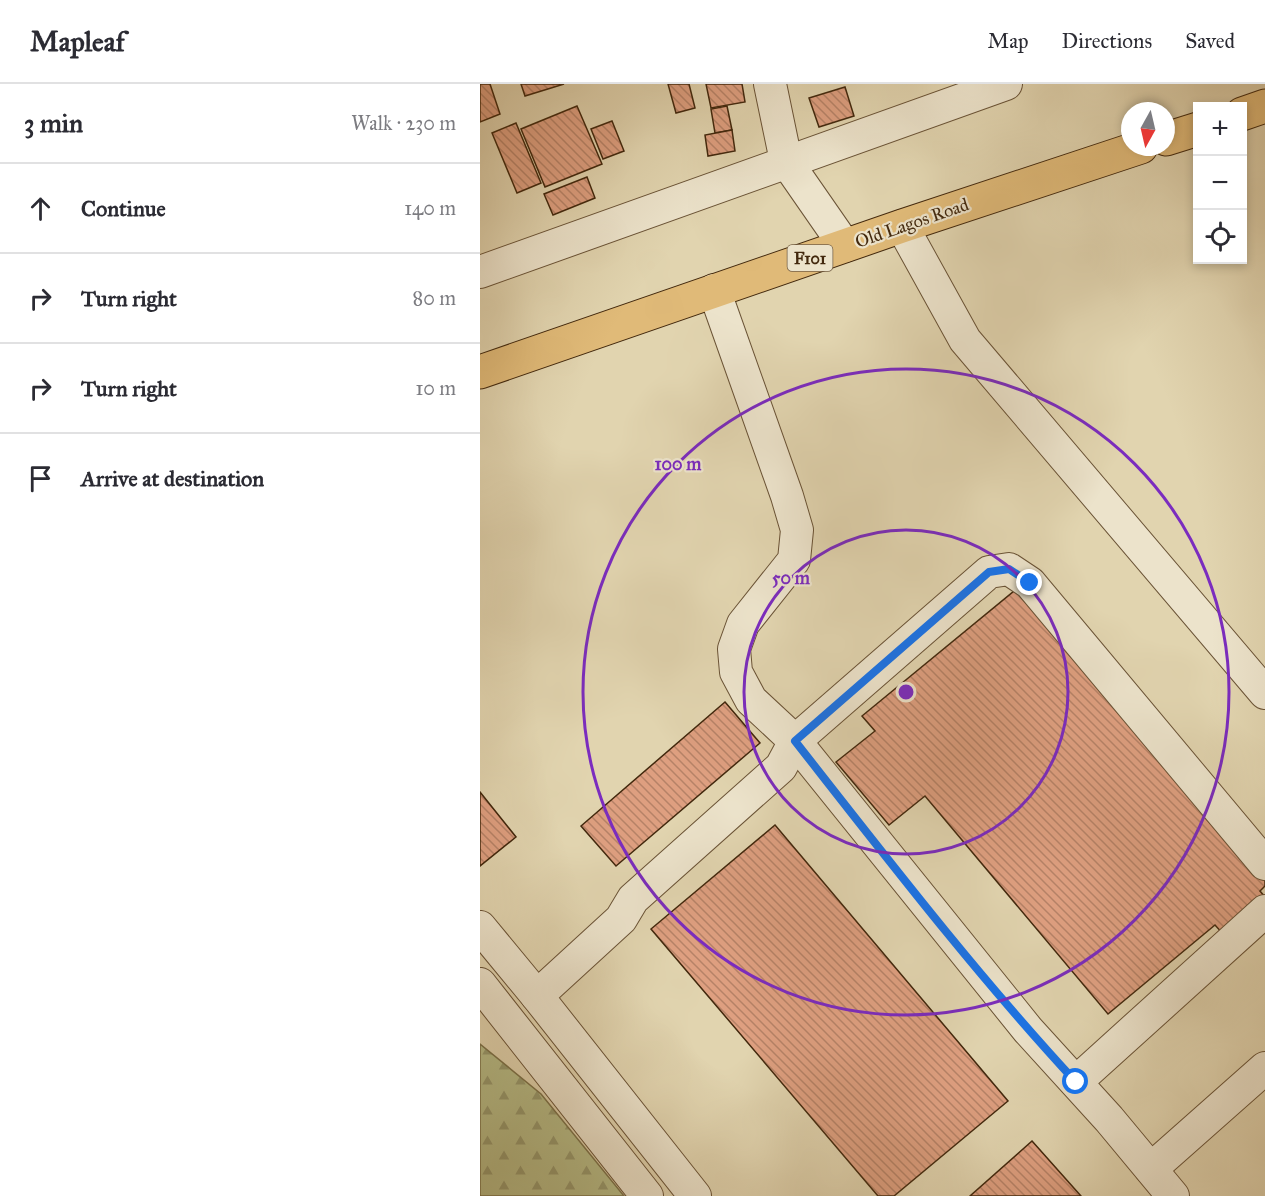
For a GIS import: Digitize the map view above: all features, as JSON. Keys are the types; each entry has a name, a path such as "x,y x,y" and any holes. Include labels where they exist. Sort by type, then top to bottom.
{"main road":[{"path":"1247,112 1265,106"},
{"path":"1175,136 1193,130"},
{"name":"Old Lagos Road","path":"480,372 902,226 1121,154"}],"street":[{"path":"770,84 786,161 845,246"},
{"path":"480,272 992,86"},
{"path":"902,226 965,340 1265,693"},
{"path":"714,290 787,496 796,530 794,560 743,624 734,649 736,672 751,700 795,741 926,907 1028,1030 1076,1082 1173,1196"},
{"path":"537,996 621,919 633,899 781,767 795,741 989,572 1009,569 1030,583 1265,864"},
{"path":"1076,1082 1265,911"},
{"path":"480,927 695,1196"},
{"path":"480,984 647,1196"},
{"path":"1150,1169 1265,1068"}],"green space":[{"path":"480,1044 541,1094 624,1196 480,1196"}],"building":[{"path":"480,84 490,84 500,114 480,122"},
{"path":"521,84 564,84 525,96"},
{"path":"668,84 689,84 695,108 676,113"},
{"path":"706,84 742,84 745,102 711,108"},
{"path":"845,87 854,116 819,127 809,98"},
{"path":"577,106 602,164 545,187 521,129"},
{"path":"727,106 732,130 715,133 711,109"},
{"path":"612,121 624,151 603,159 591,129"},
{"path":"516,123 541,183 517,193 492,133"},
{"path":"732,130 735,151 708,156 705,135"},
{"path":"587,177 595,198 553,215 544,194"},
{"path":"1019,587 1265,881 1265,886 1260,891 1265,897 1224,935 1215,925 1108,1014 925,796 889,825 836,762 875,731 862,716"},
{"path":"725,702 760,743 616,866 581,826"},
{"path":"480,792 516,837 480,866"},
{"path":"775,825 1008,1101 894,1196 878,1196 651,929"},
{"path":"1032,1141 1081,1196 970,1196"}],"route":[{"path":"1030,583 1009,569 989,572 795,741 926,907 1028,1030 1076,1082"}]}
